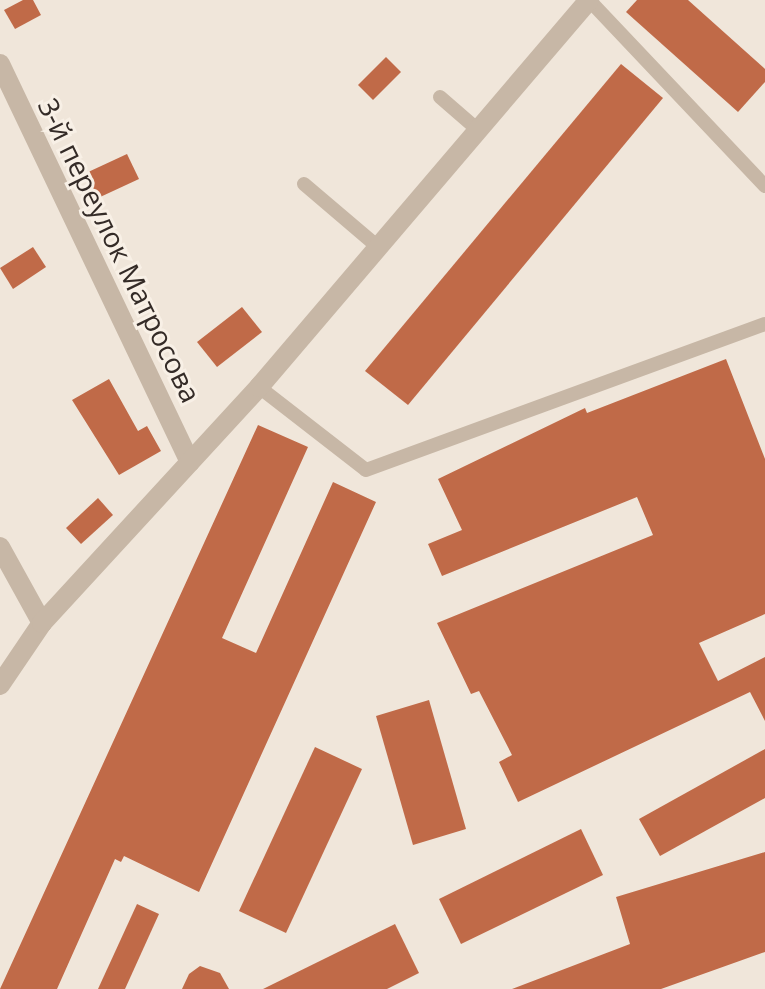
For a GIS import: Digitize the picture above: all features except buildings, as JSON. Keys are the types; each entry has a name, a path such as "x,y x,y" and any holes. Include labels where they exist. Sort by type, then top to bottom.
{"street":[{"path":"0,685 42,623 259,387 589,0"},
{"name":"3-й переулок Матросова","path":"0,64 190,462"},
{"path":"0,547 42,623"}],"lane":[{"path":"589,0 765,186"},
{"path":"440,97 478,130"},
{"path":"304,184 378,247"},
{"path":"259,387 366,470 765,324"}]}
